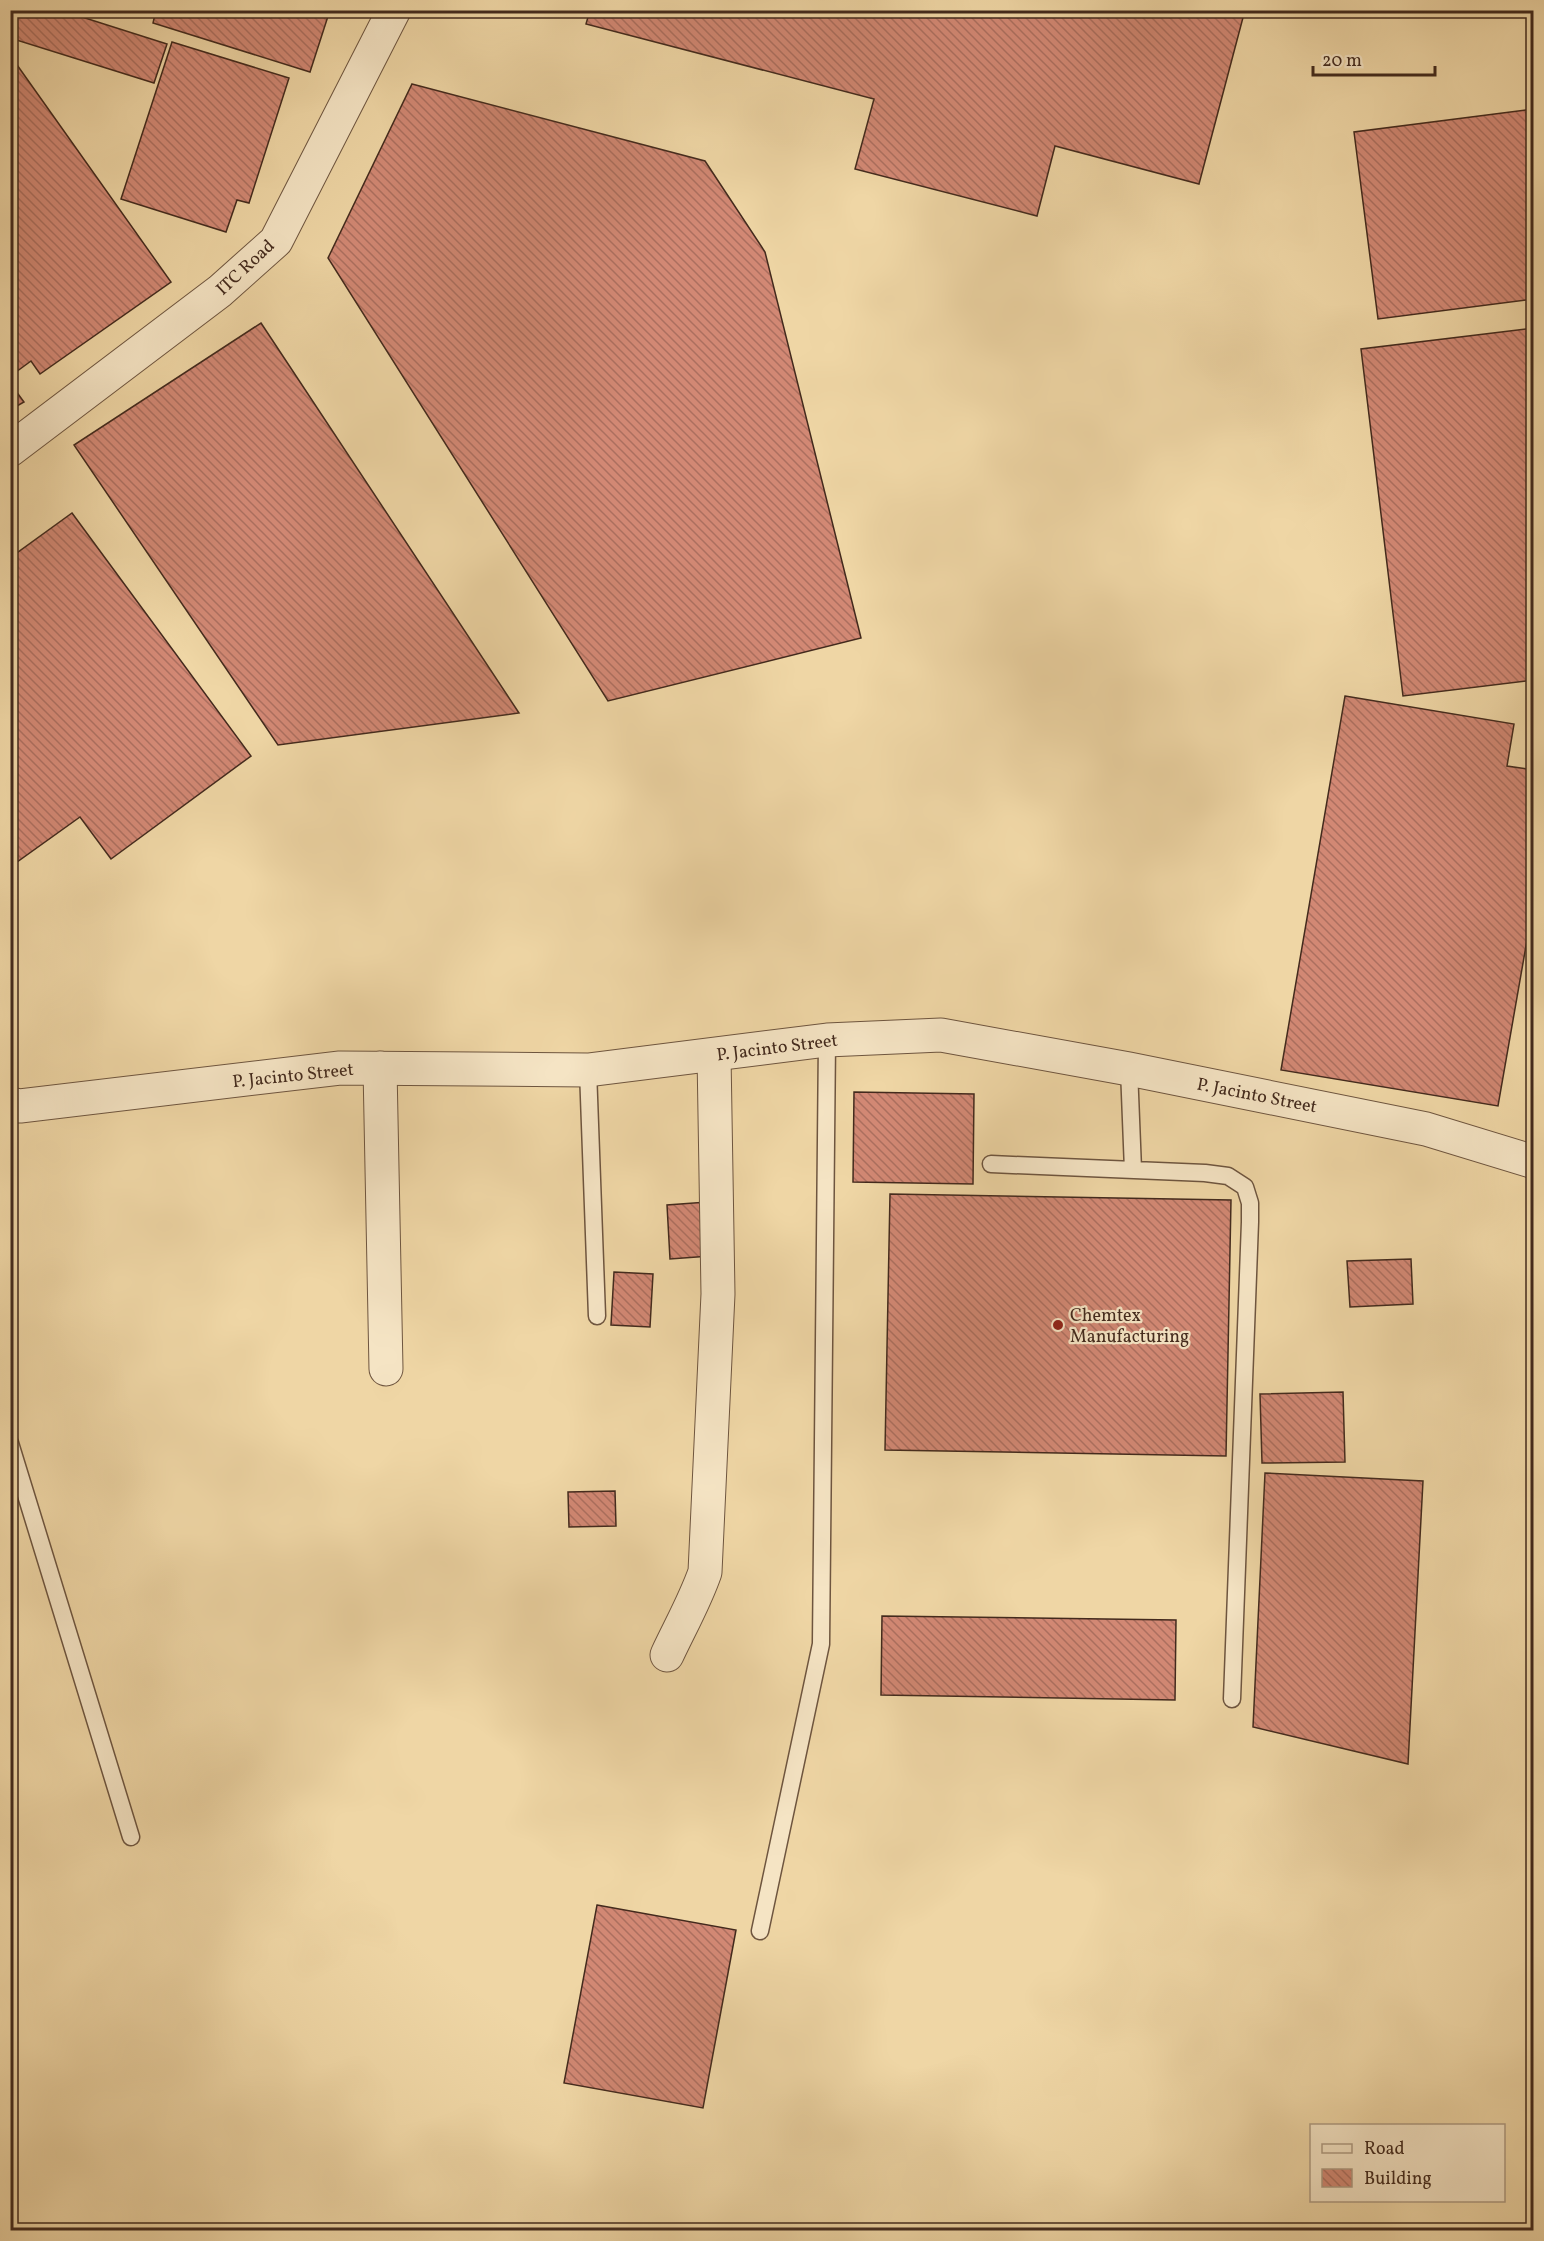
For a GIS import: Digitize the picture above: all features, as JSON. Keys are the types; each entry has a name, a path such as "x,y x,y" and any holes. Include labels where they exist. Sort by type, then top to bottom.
{"street":[{"name":"ITC Road","path":"10,450 219,291 276,241 394,10"},
{"name":"P. Jacinto Street","path":"10,1104 20,1106 340,1068 588,1070 827,1040 941,1035 1129,1069 1426,1129 1533,1162"},
{"path":"667,1655 698,1593 705,1572 718,1294 714,1055"},
{"path":"380,1068 386,1369"}],"lane":[{"path":"760,1931 821,1644 827,1040"},
{"path":"1129,1069 1133,1170"},
{"path":"588,1070 597,1316"},
{"path":"992,1164 1204,1173 1228,1176 1245,1187 1250,1203 1232,1699"},
{"path":"10,1443 131,1837"}],"building":[{"path":"11,10 60,10 167,44 154,83 10,38"},
{"path":"156,10 330,10 310,72 153,23"},
{"path":"590,10 1245,10 1199,184 1055,146 1037,216 855,169 874,99 586,24"},
{"path":"172,42 289,78 249,203 237,200 226,232 121,199"},
{"path":"10,55 171,282 40,374 31,361 16,372 10,364"},
{"path":"412,84 705,161 765,252 861,638 608,701 328,258"},
{"path":"1534,109 1534,299 1378,319 1354,132"},
{"path":"261,323 519,713 278,745 74,445"},
{"path":"1534,328 1534,680 1403,696 1361,349"},
{"path":"10,383 24,402 10,410"},
{"path":"72,513 251,756 111,859 80,817 10,867 10,558"},
{"path":"1345,696 1514,724 1507,766 1534,770 1534,900 1498,1106 1281,1070"},
{"path":"854,1092 974,1094 973,1184 853,1182"},
{"name":"Chemtex Manufacturing","path":"890,1194 1231,1200 1226,1456 885,1450"},
{"path":"707,1202 710,1256 670,1259 667,1205"},
{"path":"1411,1259 1413,1304 1350,1307 1347,1261"},
{"path":"614,1272 653,1274 650,1327 611,1325"},
{"path":"1343,1392 1345,1462 1262,1463 1260,1394"},
{"path":"1265,1473 1423,1481 1408,1764 1253,1727"},
{"path":"615,1491 616,1526 569,1527 568,1492"},
{"path":"882,1616 1176,1620 1175,1700 881,1695"},
{"path":"597,1905 736,1930 703,2108 564,2083"}],"place":[{"name":"Chemtex Manufacturing","path":"1058,1325"}]}
